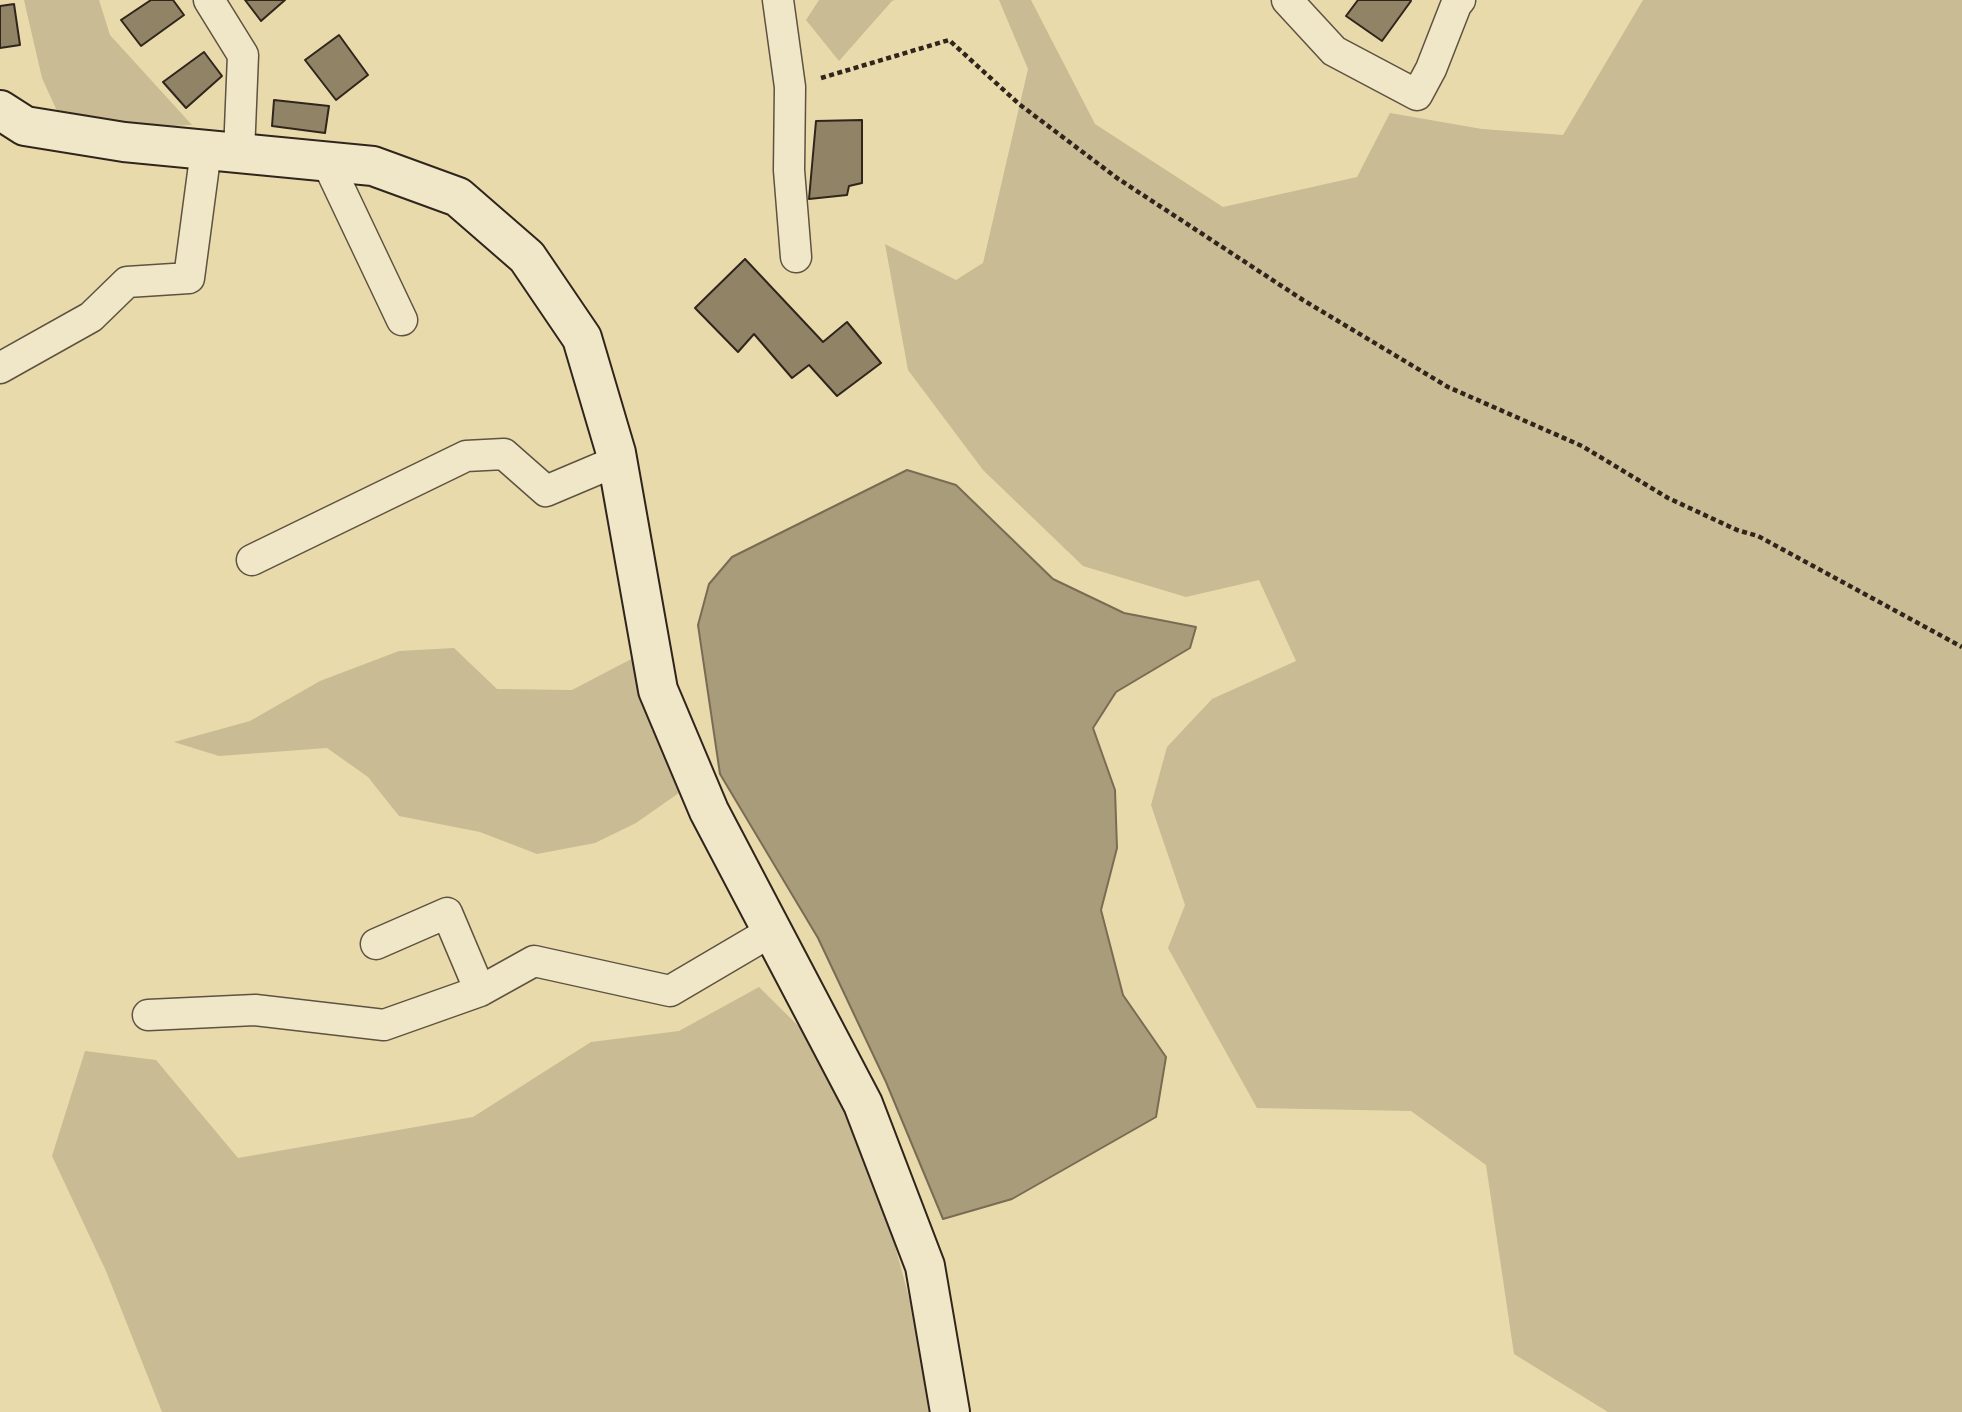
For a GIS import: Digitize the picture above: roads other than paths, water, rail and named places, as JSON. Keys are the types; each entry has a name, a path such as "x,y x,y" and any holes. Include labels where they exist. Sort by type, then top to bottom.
{"street":[{"path":"0,368 91,317 127,282 189,278 222,151 243,55 209,0"},
{"path":"778,0 790,87 789,170 796,257"},
{"path":"1287,0 1334,51 1417,95 1460,0"},
{"path":"0,110 25,126 124,142 373,166 458,197 527,257 582,338 617,461 658,690 709,811 863,1104 925,1266 950,1412"},
{"path":"327,162 402,320"},
{"path":"252,560 466,456 504,454 546,491 617,461"},
{"path":"376,944 447,913 480,991"},
{"path":"148,1015 255,1010 384,1025 480,991 534,961 670,991 772,931"}]}
